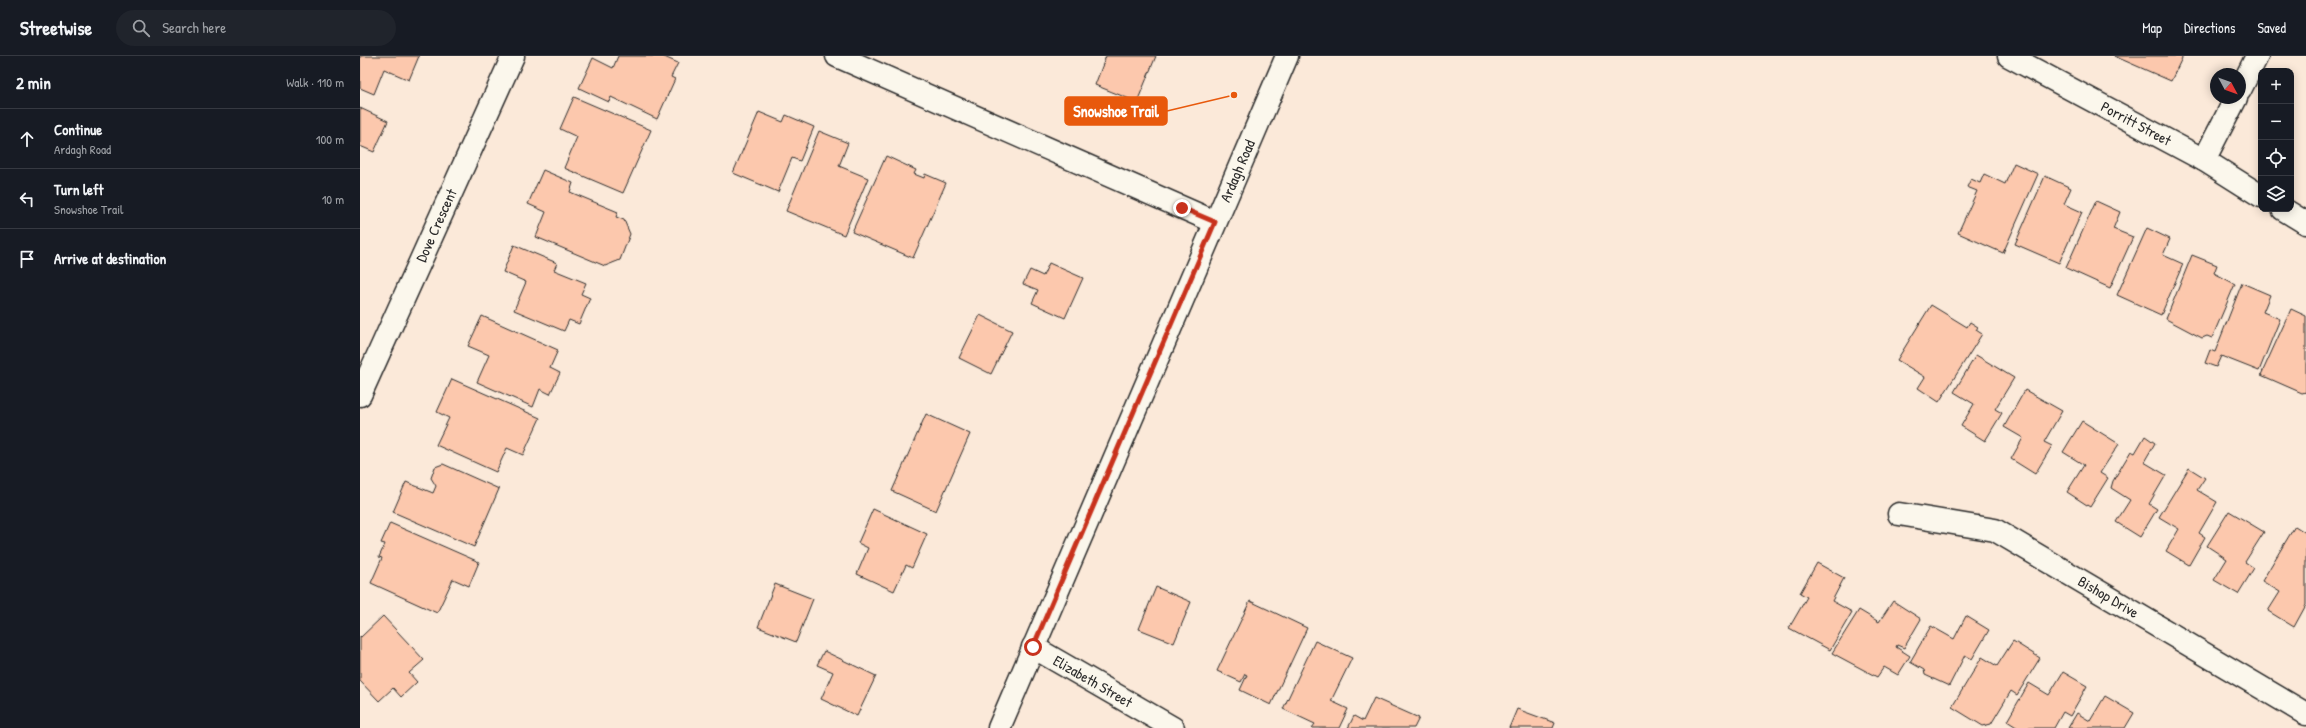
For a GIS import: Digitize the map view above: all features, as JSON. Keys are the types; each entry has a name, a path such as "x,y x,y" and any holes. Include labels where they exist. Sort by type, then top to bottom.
{"street":[{"name":"Dove Crescent","path":"360,395 513,56"},
{"path":"837,56 1215,222"},
{"name":"Ardagh Road","path":"999,728 1215,222 1288,56"},
{"name":"Porritt Street","path":"2009,56 2204,160 2258,194"},
{"path":"2246,78 2257,56"},
{"path":"2204,160 2233,104"},
{"path":"2288,212 2306,223"},
{"name":"Bishop Drive","path":"1899,514 1995,530 2306,714"},
{"name":"Elizabeth Street","path":"1033,647 1173,728"}],"building":[{"path":"360,56 419,56 409,80 384,69 374,94 360,88"},
{"path":"618,56 662,56 678,63 671,77 675,79 657,119 611,97 609,102 579,88 593,58 613,68"},
{"path":"1106,56 1156,56 1137,102 1095,85"},
{"path":"2114,56 2183,56 2171,81"},
{"path":"574,97 651,130 623,193 564,168 577,137 560,129"},
{"path":"360,108 388,121 374,152 360,146"},
{"path":"759,112 783,122 786,115 814,127 800,161 792,158 778,192 733,173"},
{"path":"819,131 848,143 839,166 868,178 844,235 786,211"},
{"path":"886,156 916,170 914,174 924,178 925,174 946,183 913,258 852,232"},
{"path":"2014,163 2038,174 2003,253 1958,233 1977,191 1967,187 1971,179 1980,183 1984,174 2005,184"},
{"path":"543,170 573,183 570,192 618,212 616,217 624,220 630,234 620,260 605,266 536,237 546,212 528,204"},
{"path":"2045,176 2071,188 2064,204 2082,212 2059,263 2015,244"},
{"path":"2096,201 2120,212 2113,229 2133,237 2110,288 2066,268"},
{"path":"2147,228 2170,239 2163,255 2183,264 2161,315 2117,295"},
{"path":"514,245 557,263 554,270 586,283 581,294 590,298 579,324 569,320 564,331 514,310 526,282 503,272"},
{"path":"2192,255 2217,265 2214,273 2235,284 2212,338 2207,336 2202,338 2166,319"},
{"path":"1049,263 1083,278 1065,318 1032,303 1038,290 1023,284 1030,270 1043,276"},
{"path":"2242,283 2270,295 2263,312 2280,319 2259,371 2221,356 2216,367 2205,363 2210,350 2215,352"},
{"path":"1931,305 1967,327 1970,322 1978,327 1976,330 1982,334 1939,402 1918,388 1925,377 1897,360"},
{"path":"2291,309 2306,316 2306,392 2302,393 2261,375"},
{"path":"980,315 1012,331 991,374 959,358"},
{"path":"482,316 558,350 550,368 560,373 550,394 540,389 533,407 477,382 489,355 468,346"},
{"path":"1976,355 2014,378 1995,409 2002,413 1985,441 1961,426 1974,404 1954,392"},
{"path":"452,379 540,418 523,455 507,448 496,472 436,445 449,418 437,412"},
{"path":"2025,390 2062,411 2044,442 2052,446 2035,474 2011,459 2023,438 2004,427"},
{"path":"926,414 970,434 936,511 892,491"},
{"path":"2082,421 2119,444 2100,473 2108,478 2090,507 2067,492 2084,465 2063,452"},
{"path":"2145,436 2155,443 2144,462 2166,475 2149,504 2157,509 2140,537 2116,522 2130,500 2111,488 2113,481 2131,451 2135,453"},
{"path":"443,464 499,489 474,547 393,512 406,482 433,493 436,486 431,478 435,467"},
{"path":"2189,468 2205,478 2197,490 2217,502 2199,533 2205,537 2189,565 2166,551 2179,529 2159,517"},
{"path":"873,509 927,534 912,568 906,565 894,591 857,574 868,548 858,543"},
{"path":"2229,511 2264,532 2245,562 2254,568 2238,594 2214,580 2227,559 2207,546"},
{"path":"390,523 479,562 469,586 453,579 437,613 371,583 382,558 379,557 385,544 381,543"},
{"path":"2295,526 2306,533 2306,605 2294,627 2268,611 2280,592 2262,581"},
{"path":"1817,563 1844,578 1832,601 1852,612 1830,650 1789,628 1807,597 1800,593"},
{"path":"775,584 813,599 796,642 758,627"},
{"path":"1156,587 1191,602 1174,643 1139,629"},
{"path":"1250,601 1307,628 1271,705 1240,690 1247,675 1245,674 1241,682 1217,671"},
{"path":"1893,601 1921,619 1904,648 1897,645 1896,647 1910,656 1898,675 1884,667 1877,677 1832,653 1859,610 1879,622"},
{"path":"383,616 424,660 409,673 417,682 401,697 393,688 379,701 360,681 360,636 361,637"},
{"path":"1966,616 1989,630 1972,659 1965,655 1949,686 1925,675 1924,670 1910,662 1931,626 1954,639"},
{"path":"1315,641 1352,658 1331,701 1348,709 1339,728 1312,728 1315,724 1283,709"},
{"path":"2013,641 2040,658 2017,695 2011,691 1991,724 1983,726 1952,707 1982,657 1997,666"},
{"path":"824,651 876,676 857,716 821,699 833,672 817,665"},
{"path":"2063,672 2087,686 2070,716 2063,712 2054,728 2018,728 2007,721 2029,683 2049,695"},
{"path":"2105,696 2134,713 2125,728 2068,728 2077,713 2090,721"},
{"path":"1374,698 1419,718 1414,728 1348,728 1354,716 1363,721"},
{"path":"1517,709 1555,723 1553,728 1509,728"}],"place":[{"name":"Snowshoe Trail","path":"1234,95"}],"route":[{"path":"1033,647 1215,222 1182,208"}]}
